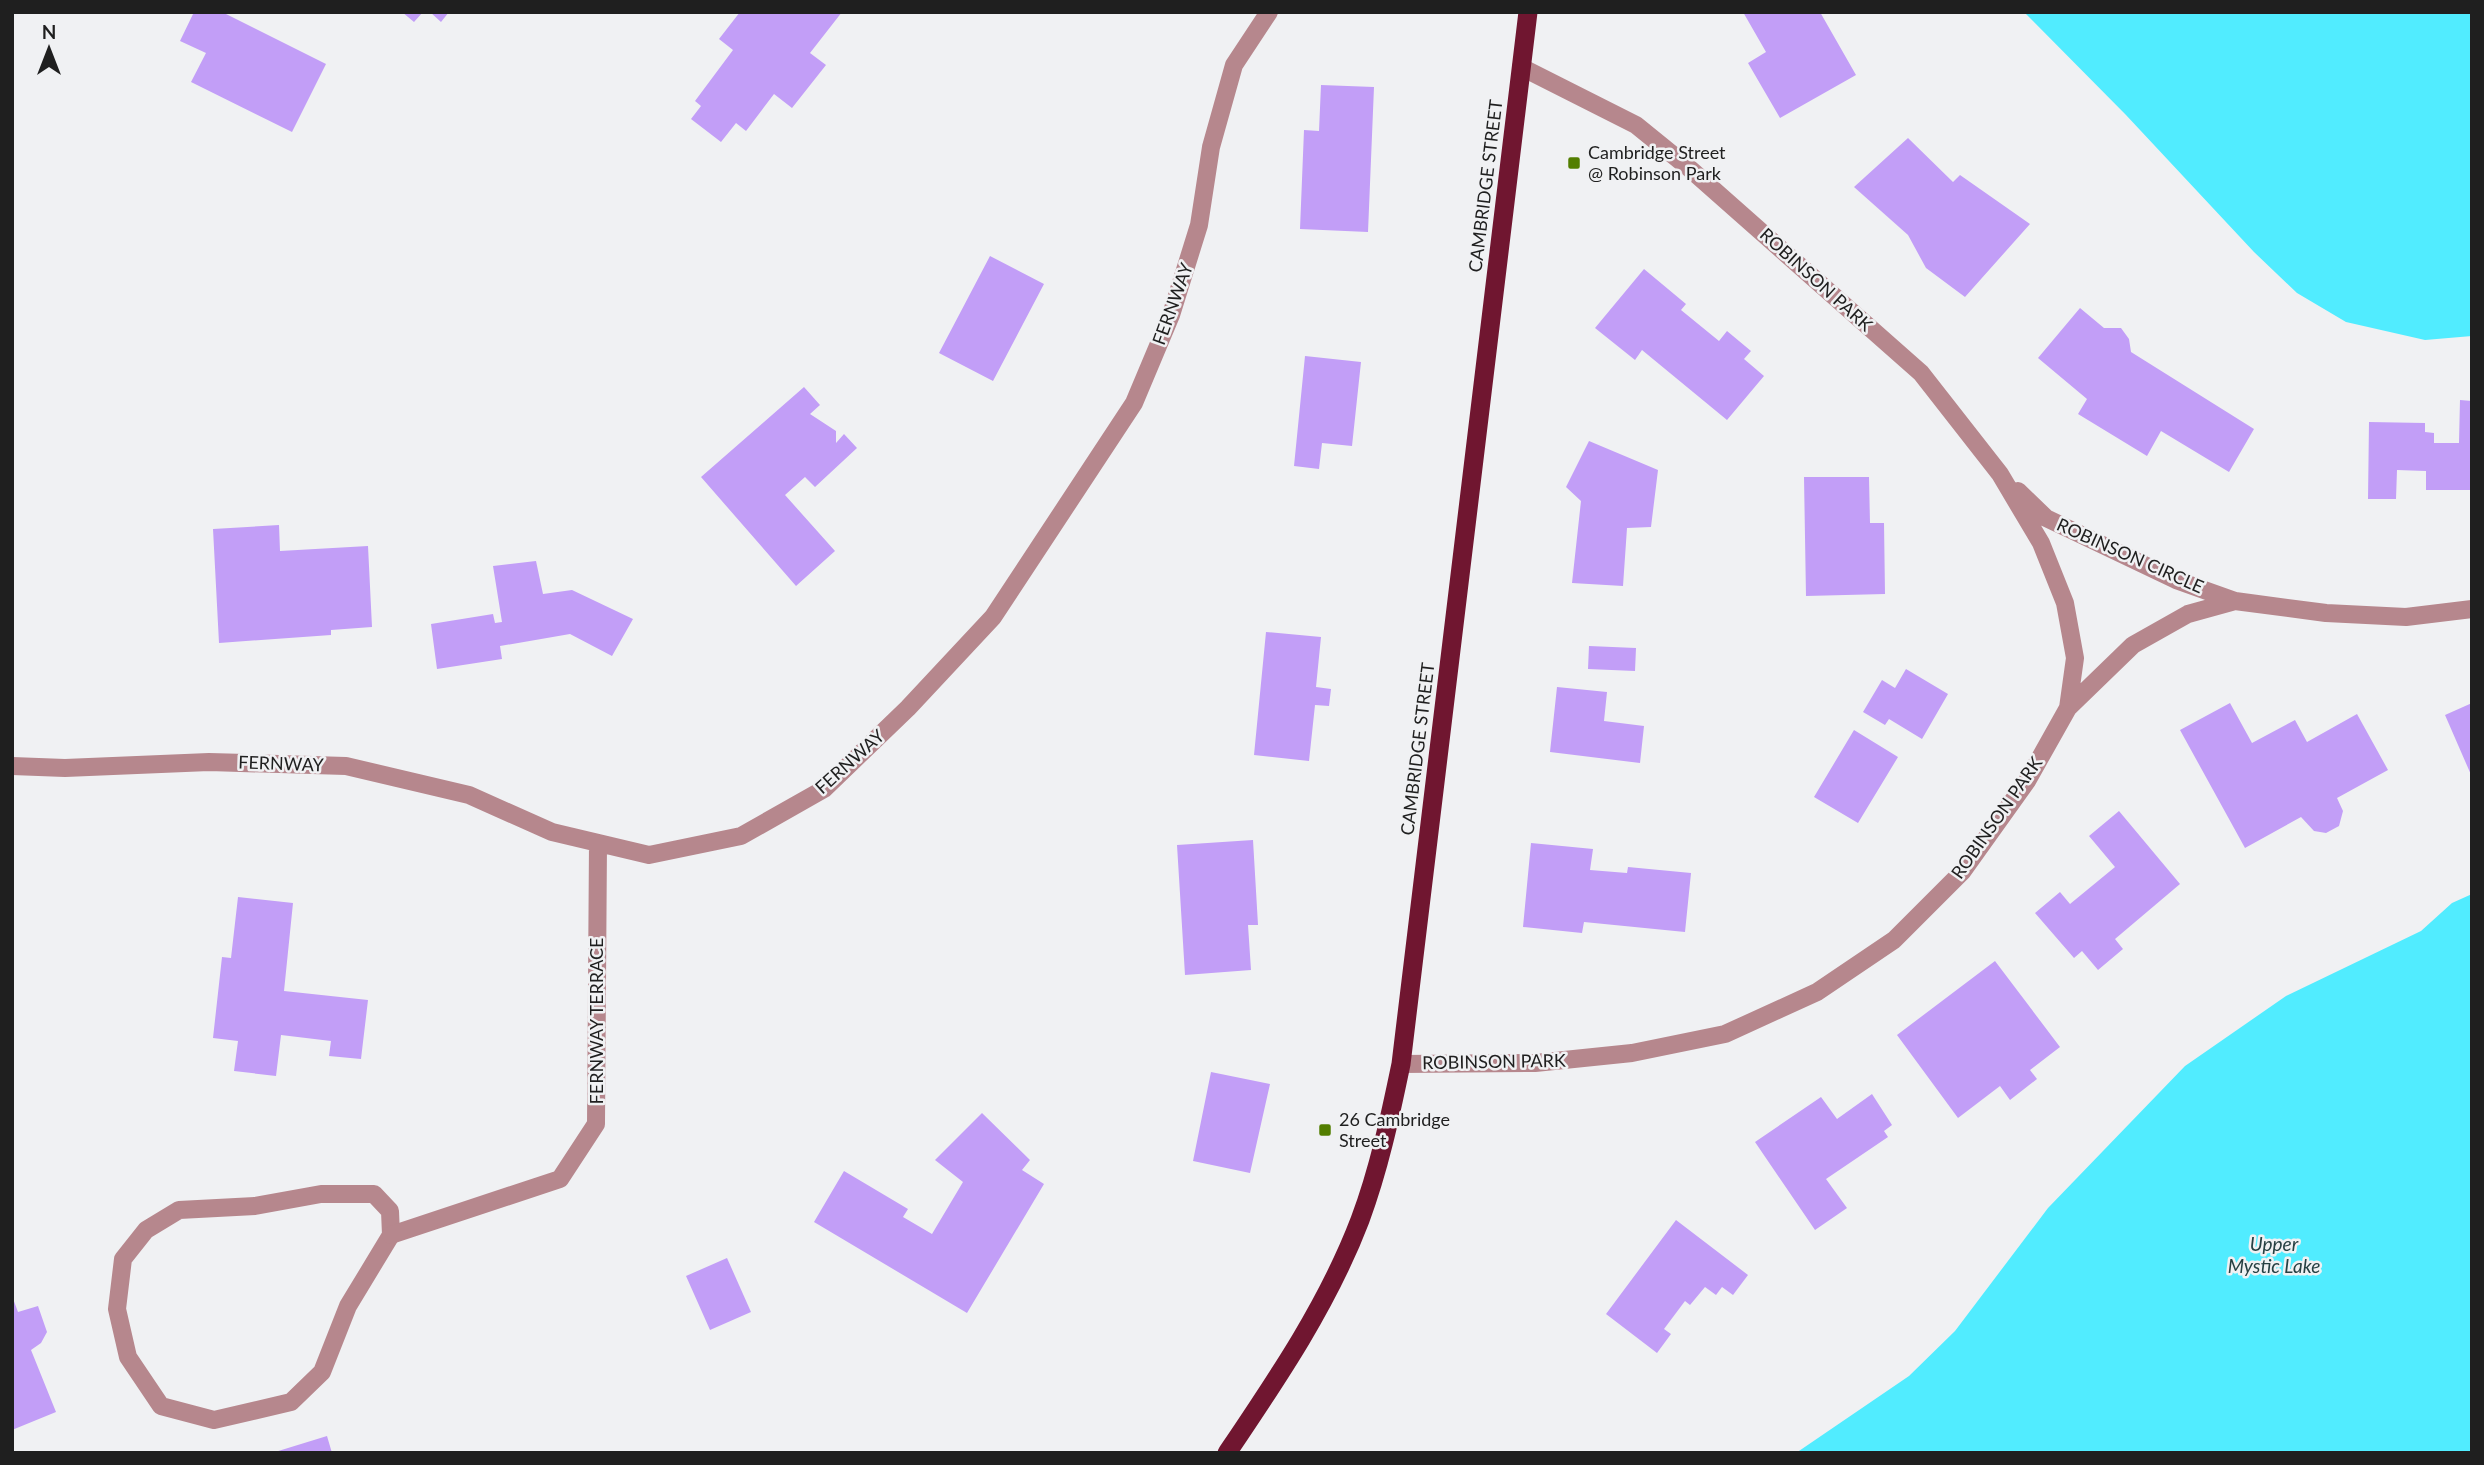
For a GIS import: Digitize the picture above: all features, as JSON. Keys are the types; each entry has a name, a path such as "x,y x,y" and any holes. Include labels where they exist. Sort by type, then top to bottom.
{"highway":[{"name":"CAMBRIDGE STREET","path":"1227,1453 1285,1367 1324,1297 1359,1222 1384,1142 1401,1064 1528,12"}],"street":[{"name":"FERNWAY","path":"12,766 65,768 209,762 346,766 469,795 552,832 649,855 741,836 824,789 908,708 993,617 1134,403 1171,315 1199,225 1211,147 1234,65 1269,12"},
{"name":"ROBINSON PARK","path":"1401,1064 1535,1063 1632,1053 1726,1034 1817,992 1894,940 1962,872 2027,781 2068,708 2075,658 2065,603 2041,543 2000,474 1921,373 1689,168 1636,125 1521,67"},
{"name":"ROBINSON CIRCLE","path":"2000,474 2046,518 2176,580 2235,601 2326,613 2406,617 2472,609"},
{"name":"ROBINSON CIRCLE","path":"2068,708 2133,645 2188,614 2235,601"},
{"name":"FERNWAY TERRACE","path":"391,1235 560,1179 596,1124 598,843"},
{"path":"321,1194 374,1194 390,1211 391,1235 348,1307 322,1372 291,1402 214,1420 161,1406 128,1357 117,1309 123,1259 146,1230 179,1210 255,1206 321,1194"}],"water":[{"path":"2024,12 2472,12 2472,336 2425,340 2346,322 2297,293 2254,252 2126,115"},
{"name":"Upper Mystic Lake","path":"2472,894 2472,1453 1796,1453 1909,1376 1955,1331 2048,1208 2185,1066 2286,996 2421,931 2452,903"}],"building":[{"path":"194,12 222,12 326,64 292,132 191,82 206,53 180,41"},
{"path":"402,12 423,12 414,22"},
{"path":"430,12 449,12 441,22"},
{"path":"740,12 842,12 810,53 826,65 792,108 774,94 746,131 736,123 721,142 691,119 701,106 695,101 733,50 719,39"},
{"path":"1743,12 1820,12 1856,75 1780,118 1748,63 1766,52"},
{"path":"1321,85 1374,87 1368,232 1300,229 1304,130 1319,131"},
{"path":"1908,138 1953,182 1960,175 2030,224 1965,297 1926,268 1908,235 1854,187"},
{"path":"990,256 1044,284 993,381 939,353"},
{"path":"1644,269 1686,304 1681,310 1719,341 1727,331 1751,351 1744,359 1764,376 1727,420 1642,350 1635,360 1595,328"},
{"path":"2080,308 2104,328 2121,328 2129,339 2131,352 2254,429 2229,472 2161,431 2147,456 2078,414 2087,399 2038,358"},
{"path":"1305,356 1361,362 1352,446 1322,443 1319,469 1294,466"},
{"path":"804,387 820,405 810,414 836,431 836,443 844,434 857,448 815,487 805,477 785,495 835,551 796,586 701,477"},
{"path":"2460,400 2472,401 2472,490 2426,490 2426,471 2397,470 2396,499 2368,499 2369,422 2425,423 2425,432 2434,433 2434,443 2459,443"},
{"path":"1589,441 1658,470 1651,527 1627,528 1623,586 1572,583 1581,501 1566,487"},
{"path":"1804,477 1869,477 1870,523 1884,523 1885,594 1806,596"},
{"path":"279,525 280,551 368,546 372,627 331,630 331,635 219,643 213,529"},
{"path":"536,561 543,594 572,590 633,619 612,656 570,634 500,646 502,659 437,669 431,624 493,614 495,623 502,622 493,566"},
{"path":"1266,632 1321,637 1316,687 1331,689 1329,706 1315,705 1309,761 1254,755"},
{"path":"1589,646 1636,648 1635,671 1588,669"},
{"path":"1906,669 1948,694 1922,739 1889,719 1885,725 1863,712 1882,680 1895,688"},
{"path":"1557,687 1607,692 1604,721 1644,726 1640,763 1550,752"},
{"path":"2230,703 2252,743 2295,720 2307,742 2357,714 2388,770 2337,798 2343,811 2339,826 2326,833 2314,831 2301,817 2245,848 2180,730"},
{"path":"2472,703 2472,777 2445,715"},
{"path":"1854,730 1898,757 1858,823 1814,797"},
{"path":"2119,811 2180,884 2115,939 2123,949 2098,970 2082,951 2074,958 2035,913 2060,892 2070,904 2115,867 2089,836"},
{"path":"1253,840 1258,925 1248,925 1251,970 1185,975 1177,845"},
{"path":"1531,843 1593,849 1590,870 1627,873 1628,867 1691,873 1685,932 1584,922 1582,933 1523,927"},
{"path":"238,897 293,903 284,991 368,1000 361,1059 329,1056 331,1041 281,1035 276,1076 234,1071 238,1041 213,1038 222,957 231,958"},
{"path":"1995,961 2060,1047 2030,1070 2037,1079 2010,1100 2000,1086 1958,1118 1897,1035"},
{"path":"1211,1072 1270,1084 1250,1173 1193,1161"},
{"path":"1872,1094 1892,1125 1884,1131 1888,1137 1826,1179 1847,1208 1815,1230 1755,1142 1821,1097 1837,1119"},
{"path":"982,1113 1030,1160 1022,1170 1044,1184 967,1313 814,1222 844,1171 908,1209 903,1217 932,1234 963,1182 935,1160"},
{"path":"1676,1220 1748,1275 1733,1295 1722,1287 1716,1295 1705,1287 1690,1305 1685,1301 1664,1329 1671,1334 1657,1353 1606,1314"},
{"path":"727,1258 751,1312 710,1330 686,1276"},
{"path":"12,1296 18,1312 38,1306 47,1332 41,1343 31,1350 56,1412 12,1430"},
{"path":"327,1436 332,1453 275,1453 275,1452"}],"place":[{"name":"Cambridge Street @ Robinson Park","path":"1574,163"},
{"name":"26 Cambridge Street","path":"1325,1130"}]}
